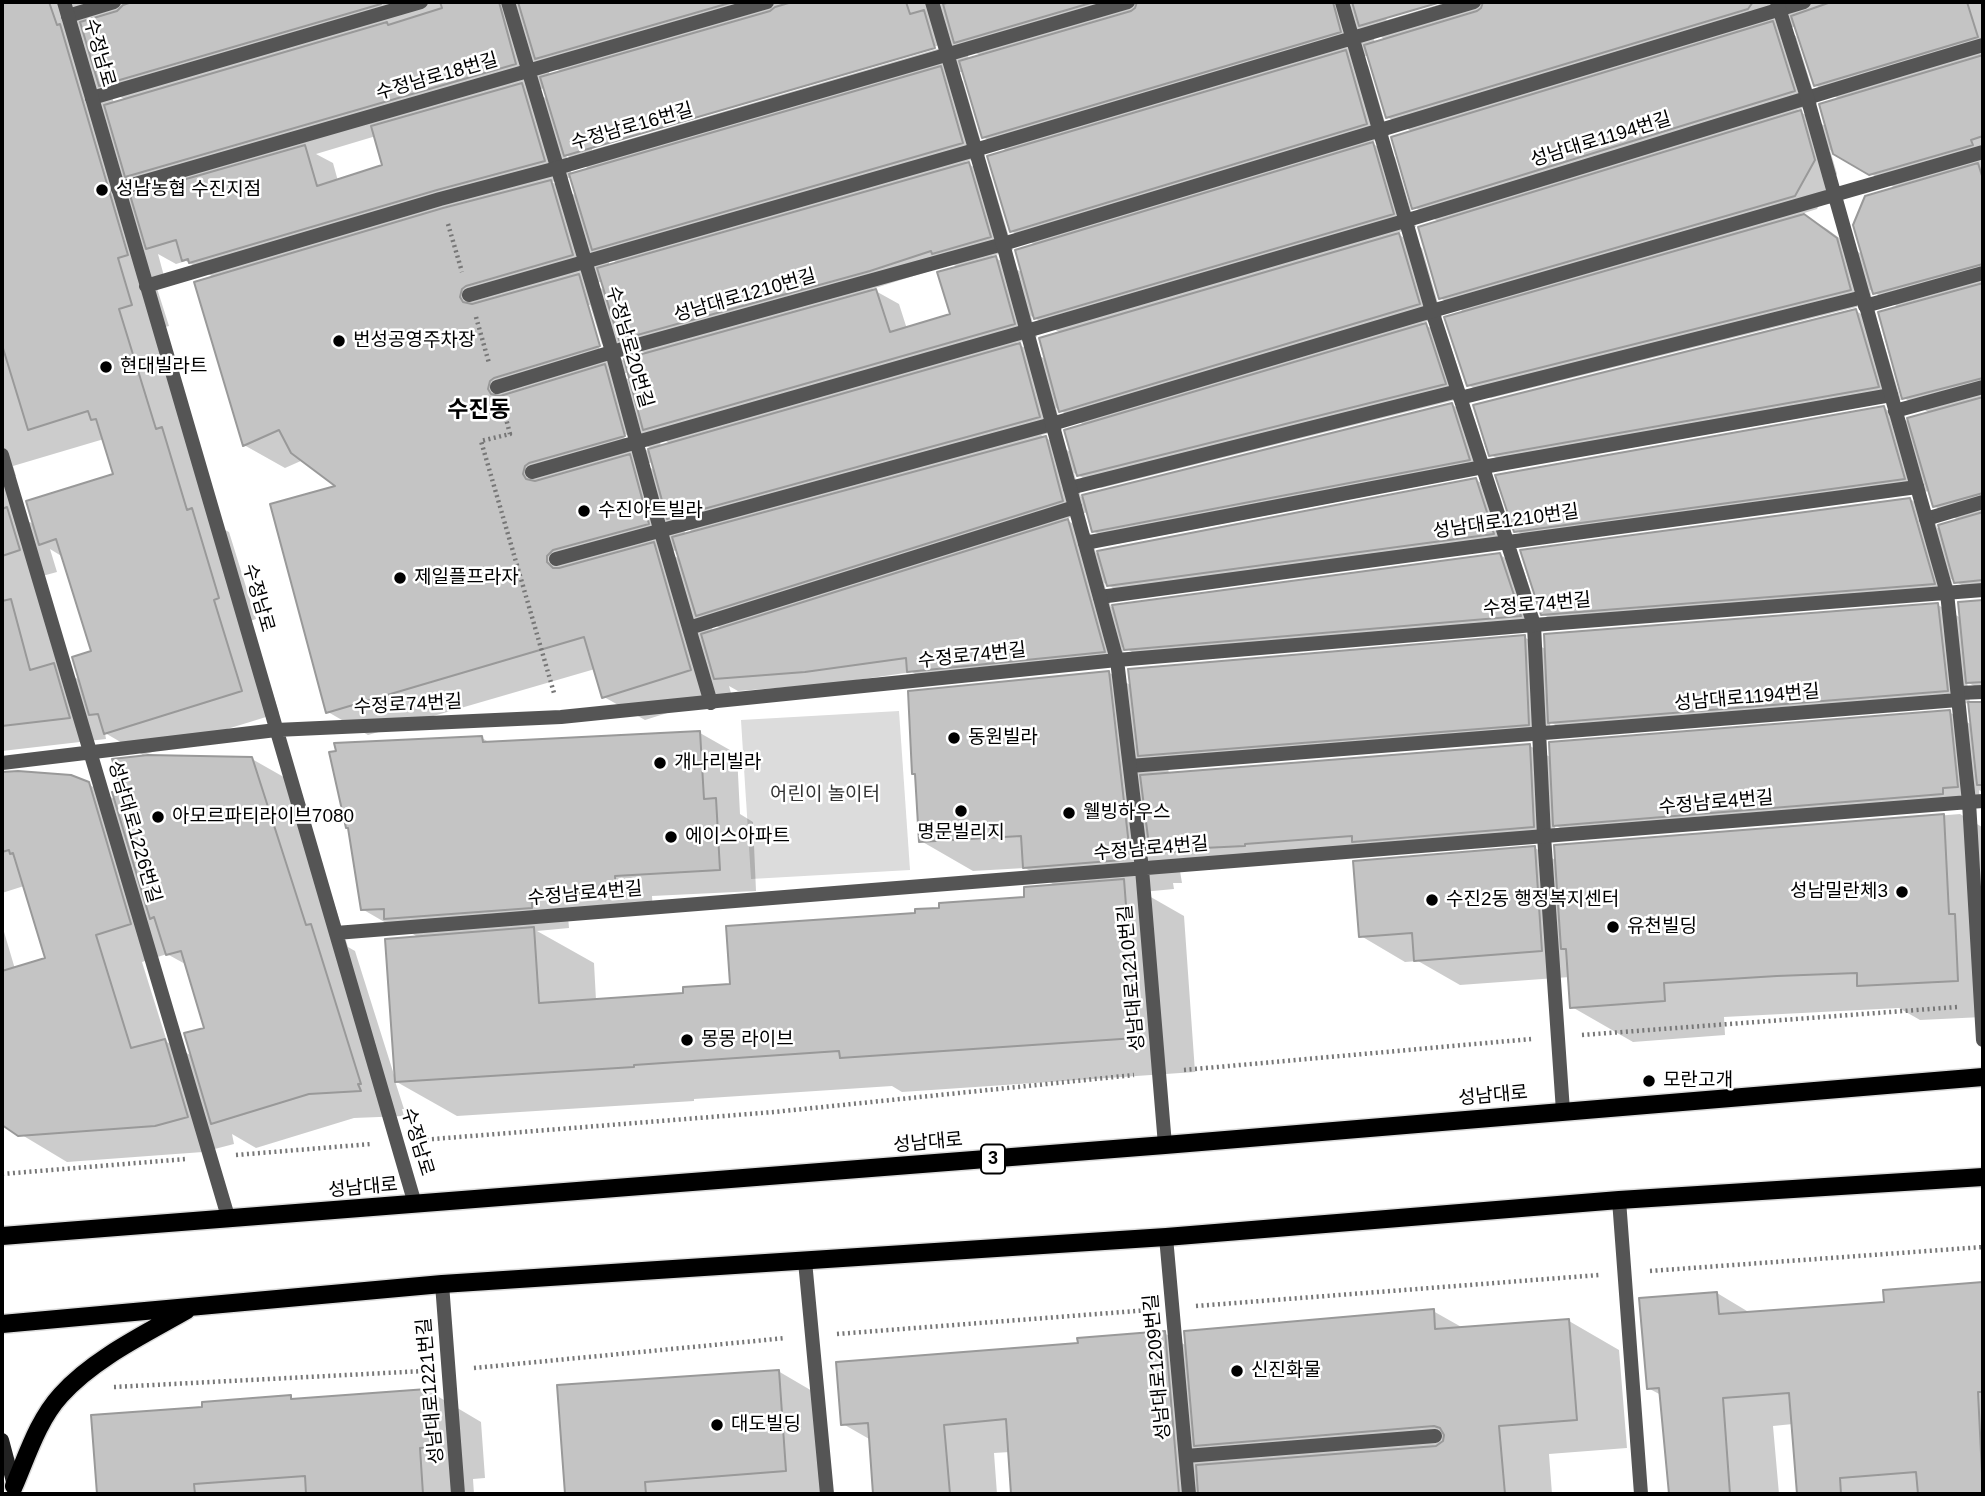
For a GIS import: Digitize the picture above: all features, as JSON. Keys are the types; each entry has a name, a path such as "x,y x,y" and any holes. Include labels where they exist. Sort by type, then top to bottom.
{"main road":[{"name":"성남대로","path":"2,1236 1165,1145 1983,1077"},
{"path":"2,1324 442,1284 1166,1237 1619,1200 1983,1177"},
{"path":"15,1490 41,1425 60,1395 92,1367 192,1306"},
{"path":"2,1440 15,1490"}],"street":[{"path":"66,9 114,2"},
{"path":"92,98 421,2"},
{"name":"수정남로20번길","path":"508,2 712,703"},
{"name":"수정남로18번길","path":"118,189 767,2"},
{"name":"성남대로1210번길","path":"932,2 1028,332 1117,660 1142,869 1165,1145"},
{"name":"수정남로16번길","path":"146,286 1128,2"},
{"path":"1342,2 1432,311 1534,625 1544,836 1563,1111"},
{"path":"469,295 975,150 1474,2"},
{"path":"1379,130 1778,5 1804,2"},
{"path":"1778,5 1807,97 1947,593 1958,697 1976,801 1983,1040"},
{"name":"수정남로","path":"66,9 415,1205"},
{"name":"성남대로1194번길","path":"1406,221 1983,45"},
{"name":"성남대로1210번길","path":"497,387 612,352 1003,244 1379,130"},
{"path":"556,559 1052,424 1983,152"},
{"path":"532,472 1028,332 1406,221"},
{"path":"1070,488 1459,394 1983,273"},
{"path":"1895,411 1983,387"},
{"path":"1085,543 1482,467 1891,395"},
{"name":"성남대로1226번길","path":"2,455 229,1220"},
{"name":"성남대로1210번길","path":"1100,597 1917,487"},
{"path":"1926,519 1983,502"},
{"path":"689,628 1075,507"},
{"name":"수정로74번길","path":"2,763 276,730 561,717 1117,660 1983,590"},
{"name":"성남대로1194번길","path":"1539,734 1958,697 1983,692"},
{"path":"1130,766 1539,734"},
{"name":"수정남로4번길","path":"335,933 1976,801"},
{"path":"1619,1200 1641,1494"},
{"name":"성남대로1209번길","path":"1166,1237 1189,1494"},
{"path":"806,1261 827,1494"},
{"name":"성남대로1221번길","path":"442,1284 458,1494"},
{"path":"1186,1456 1435,1436"}],"path":[{"path":"440,199 510,434 481,441 561,717"},
{"path":"2,1174 774,1112 1159,1072 1558,1037 1981,1006"},
{"path":"111,1387 449,1370 813,1336 1983,1247"}],"green space":[{"name":"어린이 놀이터","path":"899,711 910,870 751,879 741,720"}],"building":[{"path":"2,2 49,2 57,25 60,24 128,255 118,258 132,305 119,309 156,429 162,427 187,510 192,508 219,598 214,600 242,691 104,734 98,714 89,715 72,657 91,651 56,539 39,545 26,501 113,474 96,419 91,420 88,411 28,430 2,345"},
{"path":"132,2 381,4 99,86 80,22 117,11"},
{"path":"440,2 499,2 516,64 125,177 104,105 387,22 388,25 442,8"},
{"path":"518,2 733,2 535,59"},
{"path":"792,2 906,2 910,14 924,10 935,48 564,156 540,77 770,11"},
{"path":"1094,2 954,43 943,4"},
{"path":"1137,2 1333,2 1341,32 982,138 959,61 1131,11"},
{"path":"1352,2 1441,2 1359,26"},
{"path":"1483,2 1753,2 1748,9 1386,118 1364,45 1477,11"},
{"path":"1831,2 1967,2 1978,37 1814,86 1791,16"},
{"path":"1773,21 1795,91 1412,209 1391,137"},
{"path":"1346,50 1367,124 1010,232 987,156"},
{"path":"1983,55 1983,136 1971,140 1973,145 1869,175 1833,154 1819,104"},
{"path":"941,66 963,143 592,250 569,174"},
{"path":"522,83 545,161 189,263 188,259 182,261 176,240 146,249 130,195 305,145 317,186 382,165 371,126"},
{"path":"1801,110 1815,160 1795,196 1439,299 1418,227"},
{"path":"1373,142 1394,214 1034,319 1015,250"},
{"path":"969,162 991,237 932,254 931,251 870,271 619,340 597,268"},
{"path":"1978,163 1983,179 1983,264 1873,294 1853,225 1865,196"},
{"path":"551,180 573,255 466,286 460,297 463,302 472,304 579,274 600,346 494,378 488,389 491,394 500,396 605,364 625,436 529,463 523,474 526,479 535,481 630,454 649,524 553,550 547,556 547,562 553,568 559,568 654,542 691,670 602,698 584,637 326,713 270,504 335,486 291,453 279,430 243,446 194,282 443,208"},
{"path":"1804,214 1837,238 1851,290 1467,386 1444,317"},
{"path":"1399,233 1420,304 1059,412 1039,338"},
{"path":"996,256 1015,324 643,430 624,359 876,289 890,332 950,314 937,272"},
{"path":"1983,283 1983,378 1902,399 1878,312"},
{"path":"1856,309 1879,387 1489,456 1473,405"},
{"path":"1426,323 1446,384 1077,476 1064,430"},
{"path":"1020,343 1040,417 667,519 648,449"},
{"path":"1983,397 1983,493 1933,507 1907,418"},
{"path":"1452,403 1470,460 1092,532 1082,495"},
{"path":"1884,406 1905,479 1514,532 1495,475"},
{"path":"1046,436 1063,501 696,616 672,537"},
{"path":"1476,478 1494,534 1107,586 1097,551"},
{"path":"1910,498 1935,584 1541,615 1520,550"},
{"path":"7,507 20,550 2,556 2,509"},
{"path":"1983,512 1983,580 1954,583 1938,525"},
{"path":"1068,519 1105,652 907,672 906,658 805,672 714,679 701,634"},
{"path":"1500,553 1521,616 1124,650 1112,605"},
{"path":"11,599 30,670 54,663 70,718 2,726 2,601"},
{"path":"1983,600 1983,682 1966,683 1958,602"},
{"path":"1938,603 1948,691 1548,723 1544,634"},
{"path":"1525,635 1529,725 1138,756 1128,669"},
{"path":"1109,671 1130,854 1122,854 1123,860 1023,868 1021,836 919,842 908,691"},
{"path":"1968,702 1983,702 1983,785 1977,785"},
{"path":"1950,710 1958,787 1943,788 1943,794 1553,826 1549,742"},
{"path":"700,731 704,799 716,798 720,870 615,876 616,891 532,896 532,908 384,919 384,909 361,910 348,828 329,752 336,751 334,743 482,736 483,742"},
{"path":"1530,744 1534,827 1352,842 1352,836 1150,853 1140,775"},
{"path":"148,755 252,757 306,925 311,924 361,1091 309,1094 211,1124 184,1033 204,1028 181,951 166,955 154,917 150,919 112,792 123,797 112,759"},
{"path":"2,772 71,775 89,782 131,924 96,935 131,1048 165,1039 188,1117 155,1126 18,1136 2,1125 2,971 45,958 13,853 10,854 9,850 2,852"},
{"path":"1944,814 1949,914 1955,914 1958,981 1857,986 1857,973 1664,983 1665,1001 1570,1008 1566,949 1561,949 1554,845"},
{"name":"수진2동 행정복지센터","path":"1535,846 1542,951 1414,961 1412,933 1359,937 1353,861"},
{"path":"1124,879 1136,1038 840,1058 839,1051 395,1082 385,939 534,927 539,1003 683,993 683,987 730,984 726,926 915,913 915,909 939,908 939,903 1024,897 1024,887"},
{"path":"1983,1282 1983,1392 1978,1392 1983,1494 1918,1494 1916,1472 1840,1478 1841,1494 1797,1494 1789,1393 1723,1398 1730,1494 1669,1494 1659,1388 1647,1389 1639,1298 1717,1292 1719,1314 1884,1302 1883,1290"},
{"path":"1434,1309 1435,1329 1569,1319 1577,1420 1499,1426 1505,1494 1198,1494 1196,1465 1436,1446 1443,1441 1444,1435 1440,1428 1434,1426 1194,1446 1184,1331"},
{"path":"1165,1331 1179,1494 1011,1494 1006,1419 944,1425 950,1494 873,1494 868,1423 841,1425 836,1362 1078,1343 1077,1338"},
{"path":"779,1370 786,1471 645,1482 646,1494 565,1494 557,1385"},
{"path":"427,1389 432,1447 420,1448 423,1494 306,1494 305,1476 194,1484 195,1494 97,1494 91,1415 202,1407 202,1402 291,1395 291,1399"}],"place":[{"name":"성남농협 수진지점","path":"102,190"},
{"name":"번성공영주차장","path":"339,341"},
{"name":"현대빌라트","path":"106,367"},
{"name":"수진아트빌라","path":"584,511"},
{"name":"제일플프라자","path":"400,578"},
{"name":"동원빌라","path":"954,738"},
{"name":"개나리빌라","path":"660,763"},
{"name":"명문빌리지","path":"961,811"},
{"name":"웰빙하우스","path":"1069,813"},
{"name":"아모르파티라이브7080","path":"158,817"},
{"name":"에이스아파트","path":"671,837"},
{"name":"성남밀란체3","path":"1902,892"},
{"name":"수진2동 행정복지센터","path":"1432,900"},
{"name":"유천빌딩","path":"1613,927"},
{"name":"몽몽 라이브","path":"687,1040"},
{"name":"모란고개","path":"1649,1081"},
{"name":"신진화물","path":"1237,1371"},
{"name":"대도빌딩","path":"717,1425"}],"district":[{"name":"수진동","path":"479,411"}]}
